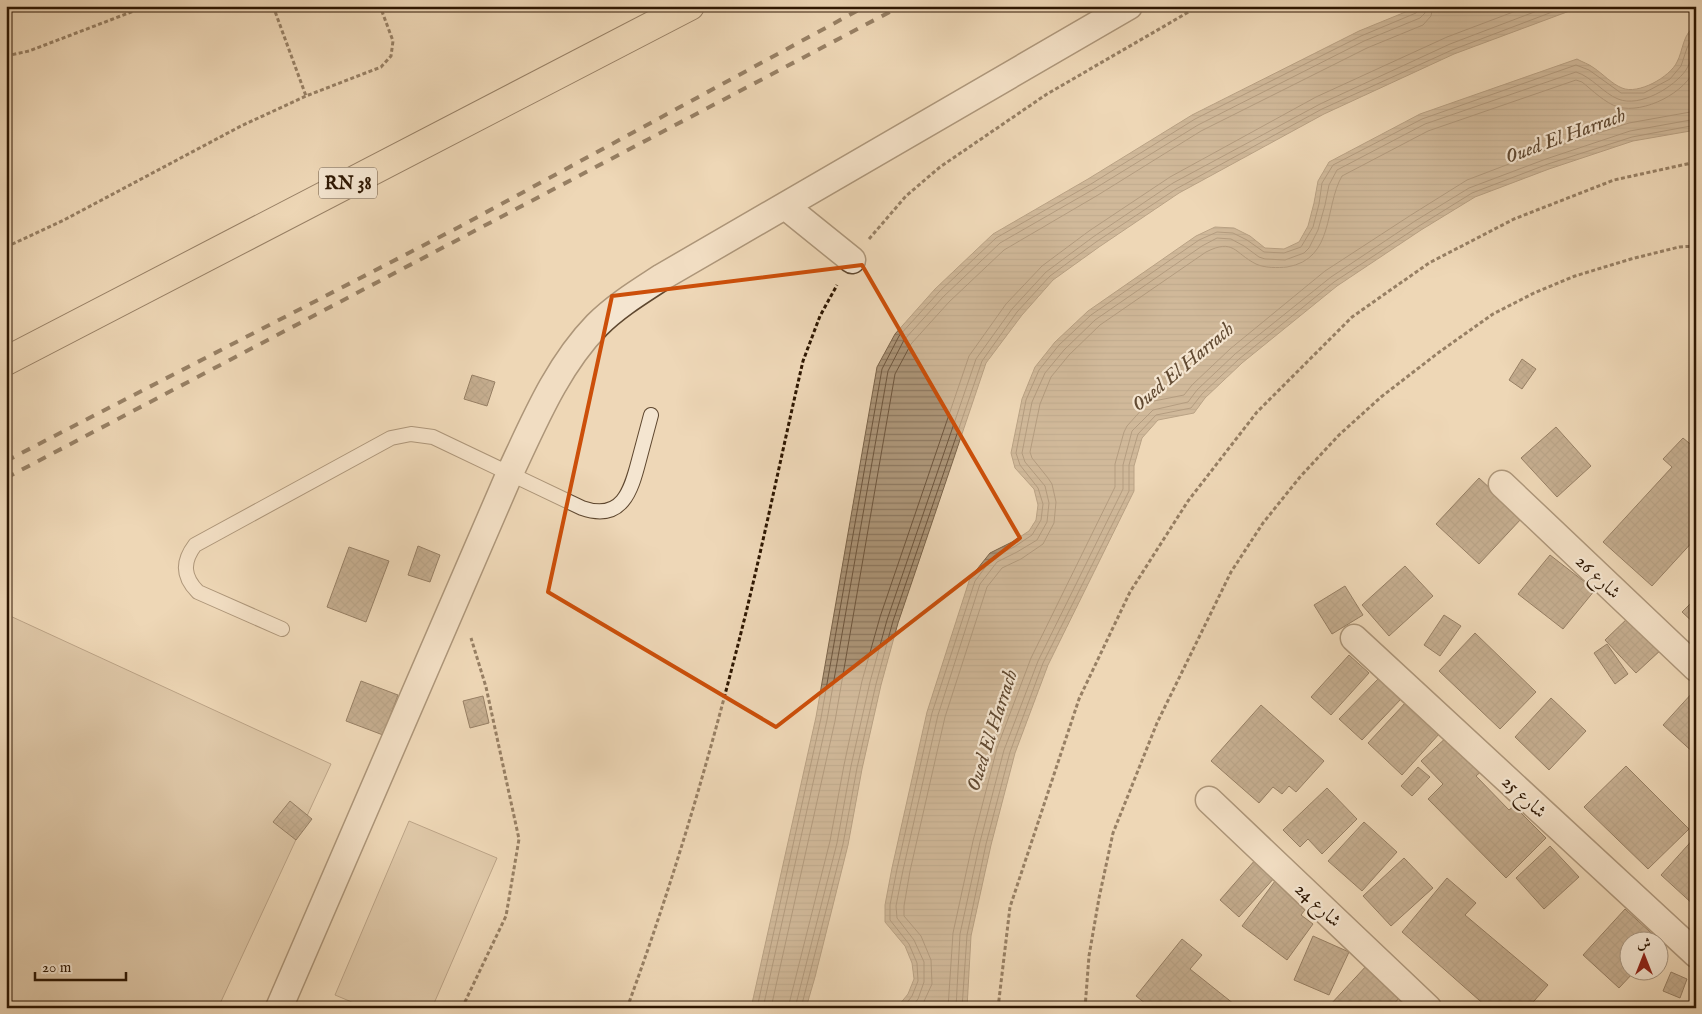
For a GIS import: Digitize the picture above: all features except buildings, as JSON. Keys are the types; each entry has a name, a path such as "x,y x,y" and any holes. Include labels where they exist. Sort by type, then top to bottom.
{"main road":[{"name":"RN 38","path":"6,361 690,6"}],"street":[{"path":"279,1008 510,473 552,387 573,355 597,326 627,300 662,277 1129,6"},
{"path":"784,206 852,260"},
{"name":"شارع 26","path":"1502,484 1696,668"},
{"name":"شارع 25","path":"1354,638 1696,954"},
{"name":"شارع 24","path":"1209,800 1428,1008"}],"lane":[{"path":"282,629 198,592 190,584 186,574 189,554 195,546 386,441 401,435 422,434 433,437 590,511 607,511 615,508 622,502 631,488 650,416"}],"path":[{"path":"6,56 29,51 147,6"},
{"path":"273,6 306,96"},
{"path":"6,247 64,220 241,126 306,96 381,68 391,56 393,41 380,6"},
{"path":"628,1008 696,799 732,669 803,361 820,316 852,260 876,229 906,196 940,167 1047,94 1199,6"},
{"path":"998,1008 1010,907 1078,699 1130,592 1188,501 1257,412 1352,317 1429,263 1514,219 1614,180 1696,162"},
{"path":"1084,1008 1089,956 1113,833 1157,723 1231,572 1263,523 1300,477 1339,435 1381,397 1493,314 1534,292 1576,276 1679,246 1696,246"},
{"path":"458,596 486,687 518,839 506,916 462,1008"}],"highlighted area":[{"path":"862,265 1020,538 776,727 548,592 612,296"}],"shaded area":[{"path":"8,615 331,764 218,1008 6,1008 6,619"},
{"path":"409,821 497,858 432,1008 366,1008 335,995"}],"water":[{"path":"1420,6 1583,6 1454,54 1324,114 1179,193 1053,280 1022,315 986,363 898,623 881,685 862,769 848,845 806,1008 751,1008 816,717 877,367 895,334 935,289 993,234 1088,179 1192,115 1359,31"},
{"name":"Oued El Harrach","path":"1696,26 1696,130 1633,141 1549,169 1475,197 1421,230 1337,286 1242,363 1205,398 1194,413 1158,420 1142,438 1134,466 1134,491 1048,665 1015,753 991,845 971,936 967,1008 892,1008 899,1005 908,994 914,979 912,963 905,946 885,922 885,905 927,712 970,578 990,553 1029,531 1036,520 1038,505 1034,489 1015,468 1011,453 1022,399 1035,367 1055,342 1088,311 1196,236 1215,227 1234,228 1250,236 1265,248 1284,249 1299,242 1308,226 1318,181 1329,162 1420,114 1577,59 1622,88 1629,90 1645,87 1661,79 1673,68 1679,58 1688,33"}],"railway":[{"path":"6,461 459,227 866,6"},
{"path":"6,478 901,6"}]}
